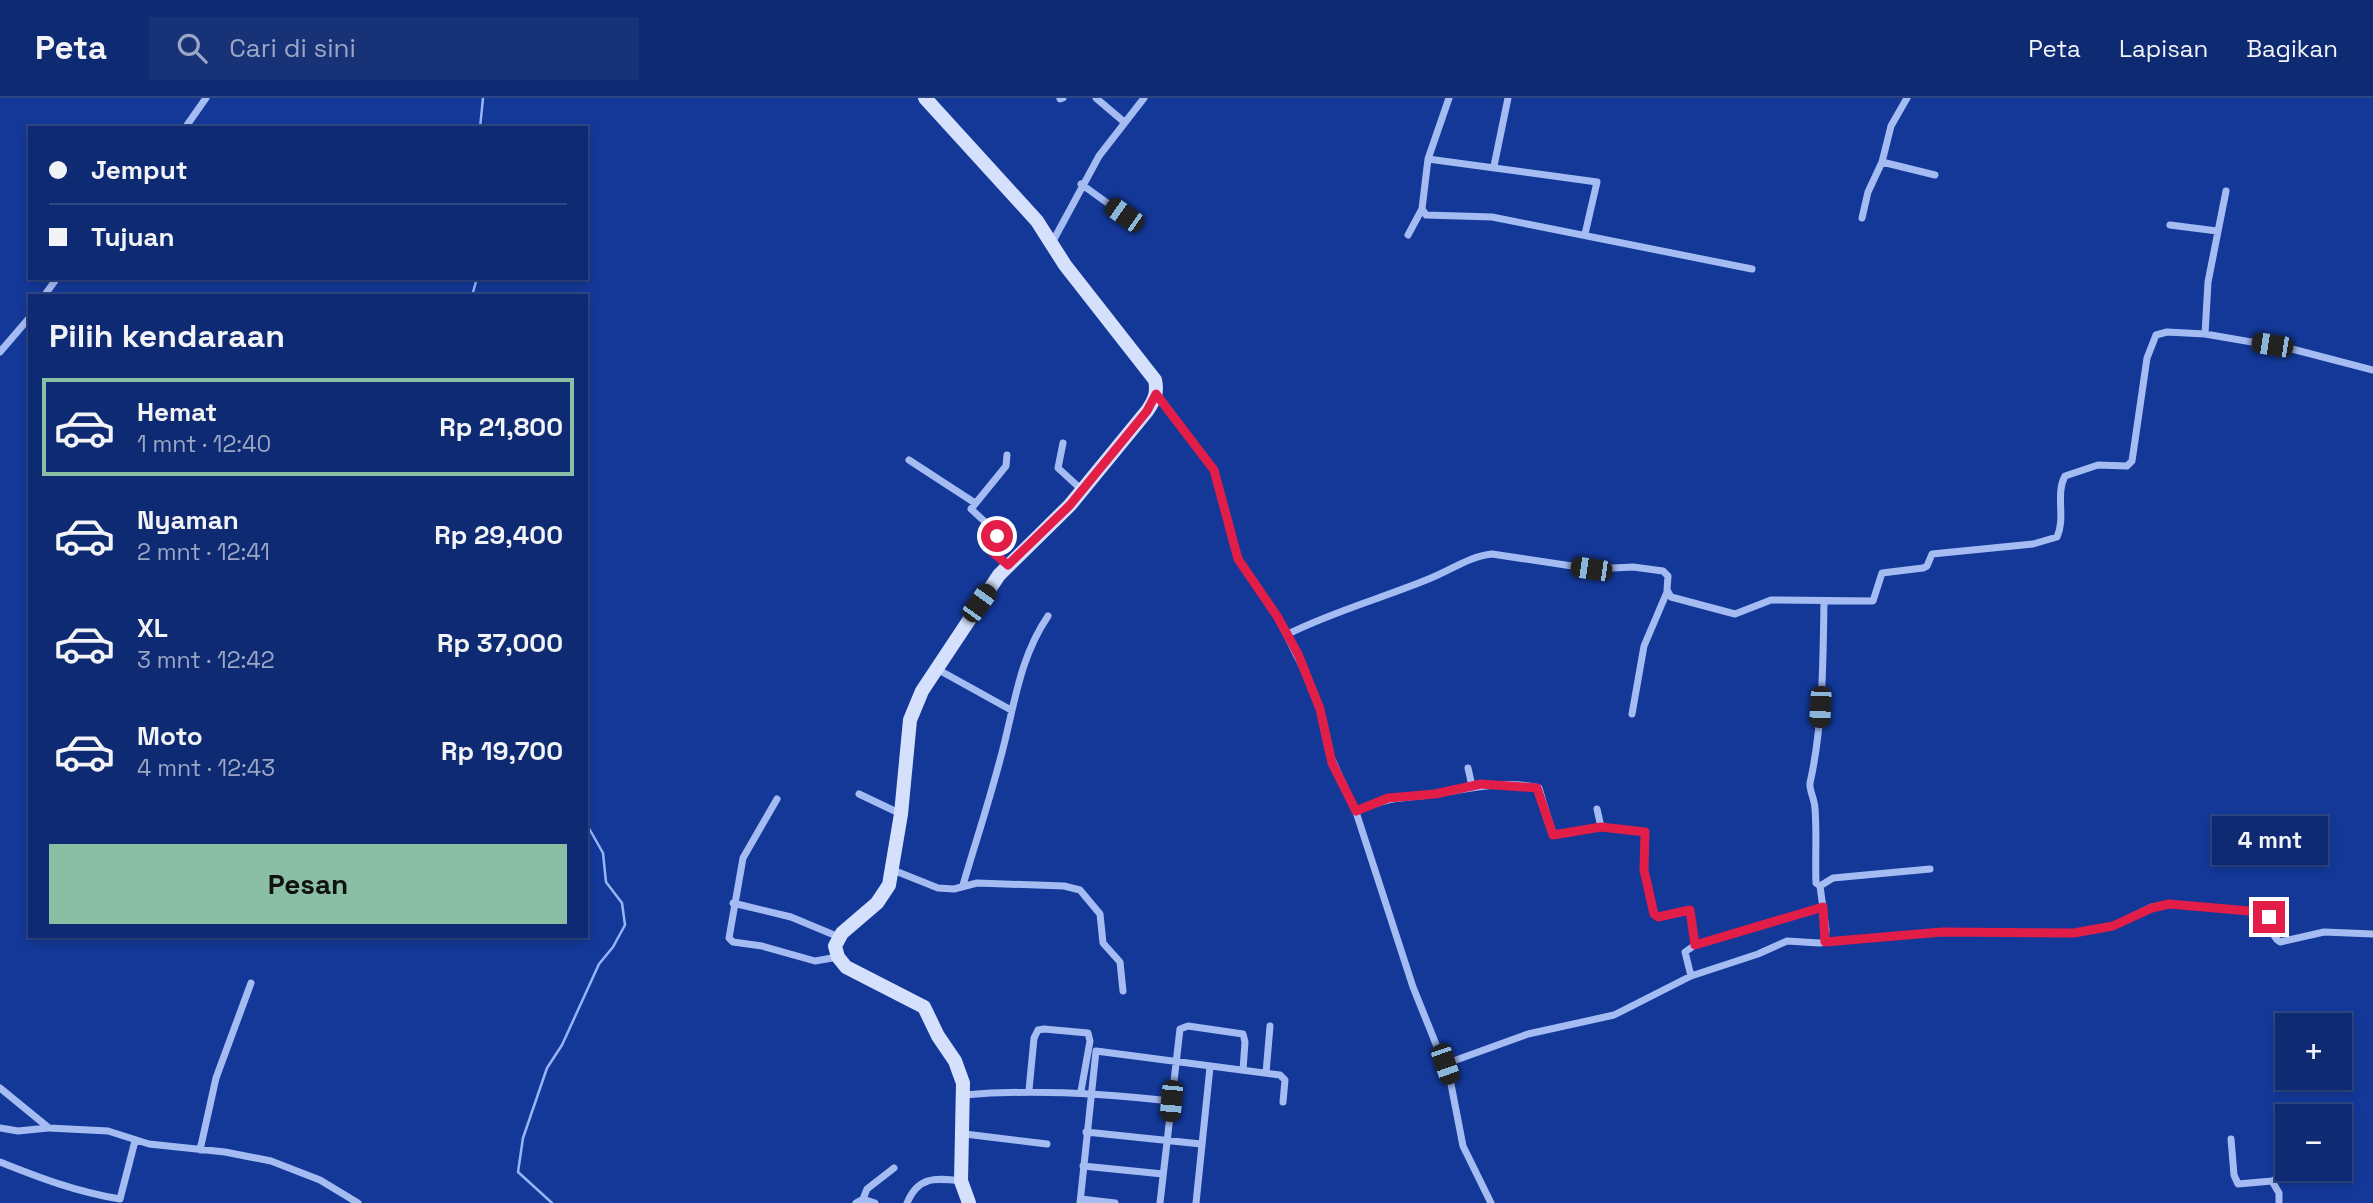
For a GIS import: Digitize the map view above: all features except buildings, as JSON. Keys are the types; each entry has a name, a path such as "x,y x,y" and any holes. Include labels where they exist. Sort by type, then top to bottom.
{"street":[{"path":"186,126 206,98"},
{"path":"906,1203 915,1188 925,1180 965,1196 964,1095 955,1060 938,1036 924,1007 853,971 838,957 835,950 839,937 882,897 893,870 914,706 979,603 1008,565 1083,491 1147,411 1156,394 1155,380 1066,265 1053,241 925,98"},
{"path":"1096,98 1123,121"},
{"path":"1053,241 1081,184 1123,121 1144,98"},
{"path":"1408,235 1422,209 1428,159 1449,98"},
{"path":"1494,166 1508,98"},
{"path":"1862,218 1868,192 1882,162 1891,126 1907,98"},
{"path":"1428,159 1597,182 1585,234"},
{"path":"1882,162 1935,175"},
{"path":"1081,184 1124,215"},
{"path":"2205,334 2208,282 2226,191"},
{"path":"1422,209 1425,214 1432,216 1492,217 1585,234 1694,260 1752,269"},
{"path":"2170,225 2217,231"},
{"path":"0,352 28,319"},
{"path":"1667,592 1671,597 1735,614 1766,601 1874,601 1882,573 1923,568 1933,554 2033,544 2057,537 2060,529 2062,483 2066,476 2098,465 2127,466 2132,461 2147,358 2156,335 2167,332 2205,334 2319,354 2373,370"},
{"path":"1156,394 1214,470 1238,559 1287,634 1317,701 1332,763 1356,811 1413,988 1445,1064 1453,1089 1460,1136 1491,1203"},
{"path":"1063,443 1058,468 1083,491"},
{"path":"1007,454 1006,466 975,503 972,512 996,532 990,550 1008,565"},
{"path":"909,460 975,503"},
{"path":"1287,634 1484,555 1591,569 1633,567 1663,571 1668,576 1667,592 1644,646 1632,714"},
{"path":"1824,602 1819,722 1815,771 1810,786 1815,798 1814,847 1818,866 1816,883 1820,886 1825,942"},
{"path":"963,885 1000,762 1028,652 1048,616"},
{"path":"937,669 1012,710"},
{"path":"1468,768 1472,786"},
{"path":"1356,811 1388,798 1435,794 1472,786 1537,788 1553,835 1601,827 1645,832 1644,870 1654,914 1658,917 1690,910 1695,945"},
{"path":"859,794 901,814"},
{"path":"777,799 743,858 728,929 733,942 769,947 816,961 838,957"},
{"path":"1597,809 1601,827"},
{"path":"1820,886 1833,878 1930,869"},
{"path":"893,870 938,888 963,885 1064,886 1080,890 1100,914 1103,943 1120,962 1123,991"},
{"path":"733,903 791,918 839,937"},
{"path":"1445,1064 1528,1034 1614,1015 1690,976 1758,954 1783,942 1825,942 1942,932 2074,933 2113,926 2152,908 2169,904 2261,912 2269,917 2275,938 2280,942 2324,932 2373,934"},
{"path":"1690,976 1685,952 1695,945 1823,907"},
{"path":"200,1150 216,1077 251,983"},
{"path":"1266,1073 1270,1026"},
{"path":"1160,1203 1174,1062 1183,1027 1239,1032 1245,1042 1243,1070"},
{"path":"1029,1090 1034,1038 1038,1030 1088,1033 1092,1051 1086,1092 1086,1132 1080,1201 1115,1203"},
{"path":"1092,1051 1280,1075 1285,1080 1283,1102"},
{"path":"1196,1203 1210,1067"},
{"path":"0,1088 49,1128"},
{"path":"964,1095 1029,1090 1086,1092 1171,1101"},
{"path":"0,1128 18,1131 49,1128 108,1132 135,1141 242,1154 296,1169 358,1203"},
{"path":"1086,1132 1201,1144"},
{"path":"965,1134 1046,1144"},
{"path":"2231,1139 2236,1182 2273,1181 2279,1193 2279,1203"},
{"path":"0,1162 86,1194 120,1199 135,1141"},
{"path":"1083,1166 1163,1174"},
{"path":"875,1203 860,1201 867,1189 894,1168"}],"waterway":[{"path":"480,126 483,98"},
{"path":"473,294 476,280"},
{"path":"552,1203 518,1172 523,1138 547,1068 562,1045 599,964 613,947 625,925 622,903 606,882 603,853 588,827"}],"route":[{"path":"997,536 989,547 990,550 1008,565 1061,516 1083,491 1147,411 1156,394 1167,404 1206,457 1219,480 1238,559 1277,616 1298,654 1320,709 1332,763 1356,811 1388,798 1435,794 1481,784 1539,788 1546,819 1553,835 1601,827 1646,833 1644,870 1654,914 1658,917 1687,908 1690,910 1695,945 1731,932 1823,907 1825,942 1942,932 2074,933 2113,926 2164,904 2261,912 2269,917"}]}
